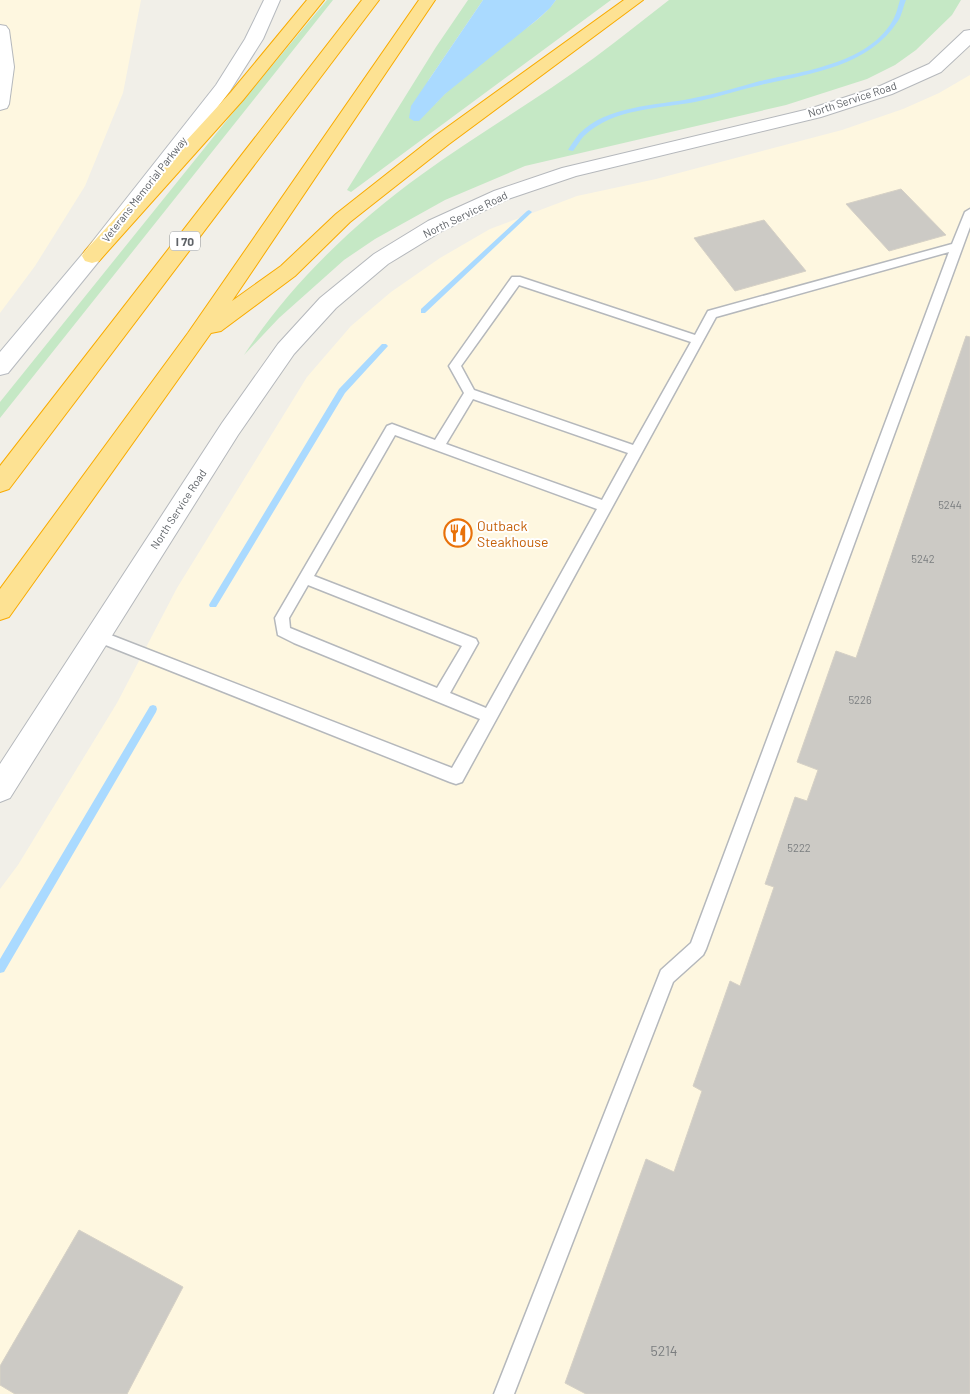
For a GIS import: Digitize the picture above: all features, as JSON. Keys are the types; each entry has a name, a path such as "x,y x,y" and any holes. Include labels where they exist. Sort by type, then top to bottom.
{"highway":[{"path":"92,256 237,96 316,0"},
{"name":"I 70","path":"0,483 371,0"},
{"path":"0,609 196,338 427,0"},
{"path":"196,338 288,271 343,218 442,140 636,0"}],"street":[{"name":"Veterans Memorial Parkway","path":"0,367 92,256 224,87 254,39 272,0"},
{"path":"0,30 4,45 5,74 0,104"},
{"name":"North Service Road","path":"0,789 230,429 286,349 328,303 381,260 435,226 501,194 569,172 814,113 886,90 935,68 970,35"}],"lane":[{"path":"504,1394 667,976 697,949 956,247 969,217"},
{"path":"98,636 456,777 712,314 956,247"},
{"path":"636,451 470,393 455,366 516,280 698,340"},
{"path":"438,446 470,393"},
{"path":"489,716 283,630 282,618 307,579 392,430 605,506"},
{"path":"307,579 471,643 440,697"}],"shaded area":[{"path":"0,0 141,0 123,93 85,186 35,266 0,313"},
{"path":"970,75 970,1394 0,1394 0,889 18,865 117,703 177,588 307,377 351,326 391,292 440,258 490,229 577,196 656,179 842,130 903,109 939,93"}],"green space":[{"path":"327,0 333,0 0,418 0,402 240,104"},
{"path":"468,0 483,0 428,81 436,103 471,70 540,17 556,0 611,0 351,192 347,190 436,47"},
{"path":"669,0 961,0 952,15 916,50 895,65 867,79 786,105 525,166 445,200 375,239 344,260 279,318 244,355 262,329 302,280 371,214 442,160 594,58"}],"water":[{"path":"483,0 556,0 538,19 445,94 419,121 414,121 409,118 411,106"}],"building":[{"path":"901,189 946,235 889,251 846,204"},
{"path":"764,220 806,271 735,291 694,238"},
{"path":"966,336 970,337 970,1394 586,1394 565,1383 646,1159 674,1172 702,1091 693,1086 730,981 740,986 774,887 765,884 795,797 807,801 818,770 797,762 836,651 856,658"},
{"path":"79,1230 183,1287 127,1394 15,1394 0,1385 0,1366"}],"waterway":[{"path":"571,150 581,136 594,125 609,117 644,108 695,100 835,65 853,57 869,48 884,36 896,19 903,0"},
{"path":"423,311 529,212"},
{"path":"213,605 342,391 384,346"},
{"path":"0,968 153,709"}],"place":[{"name":"Outback Steakhouse","path":"458,533"}]}
